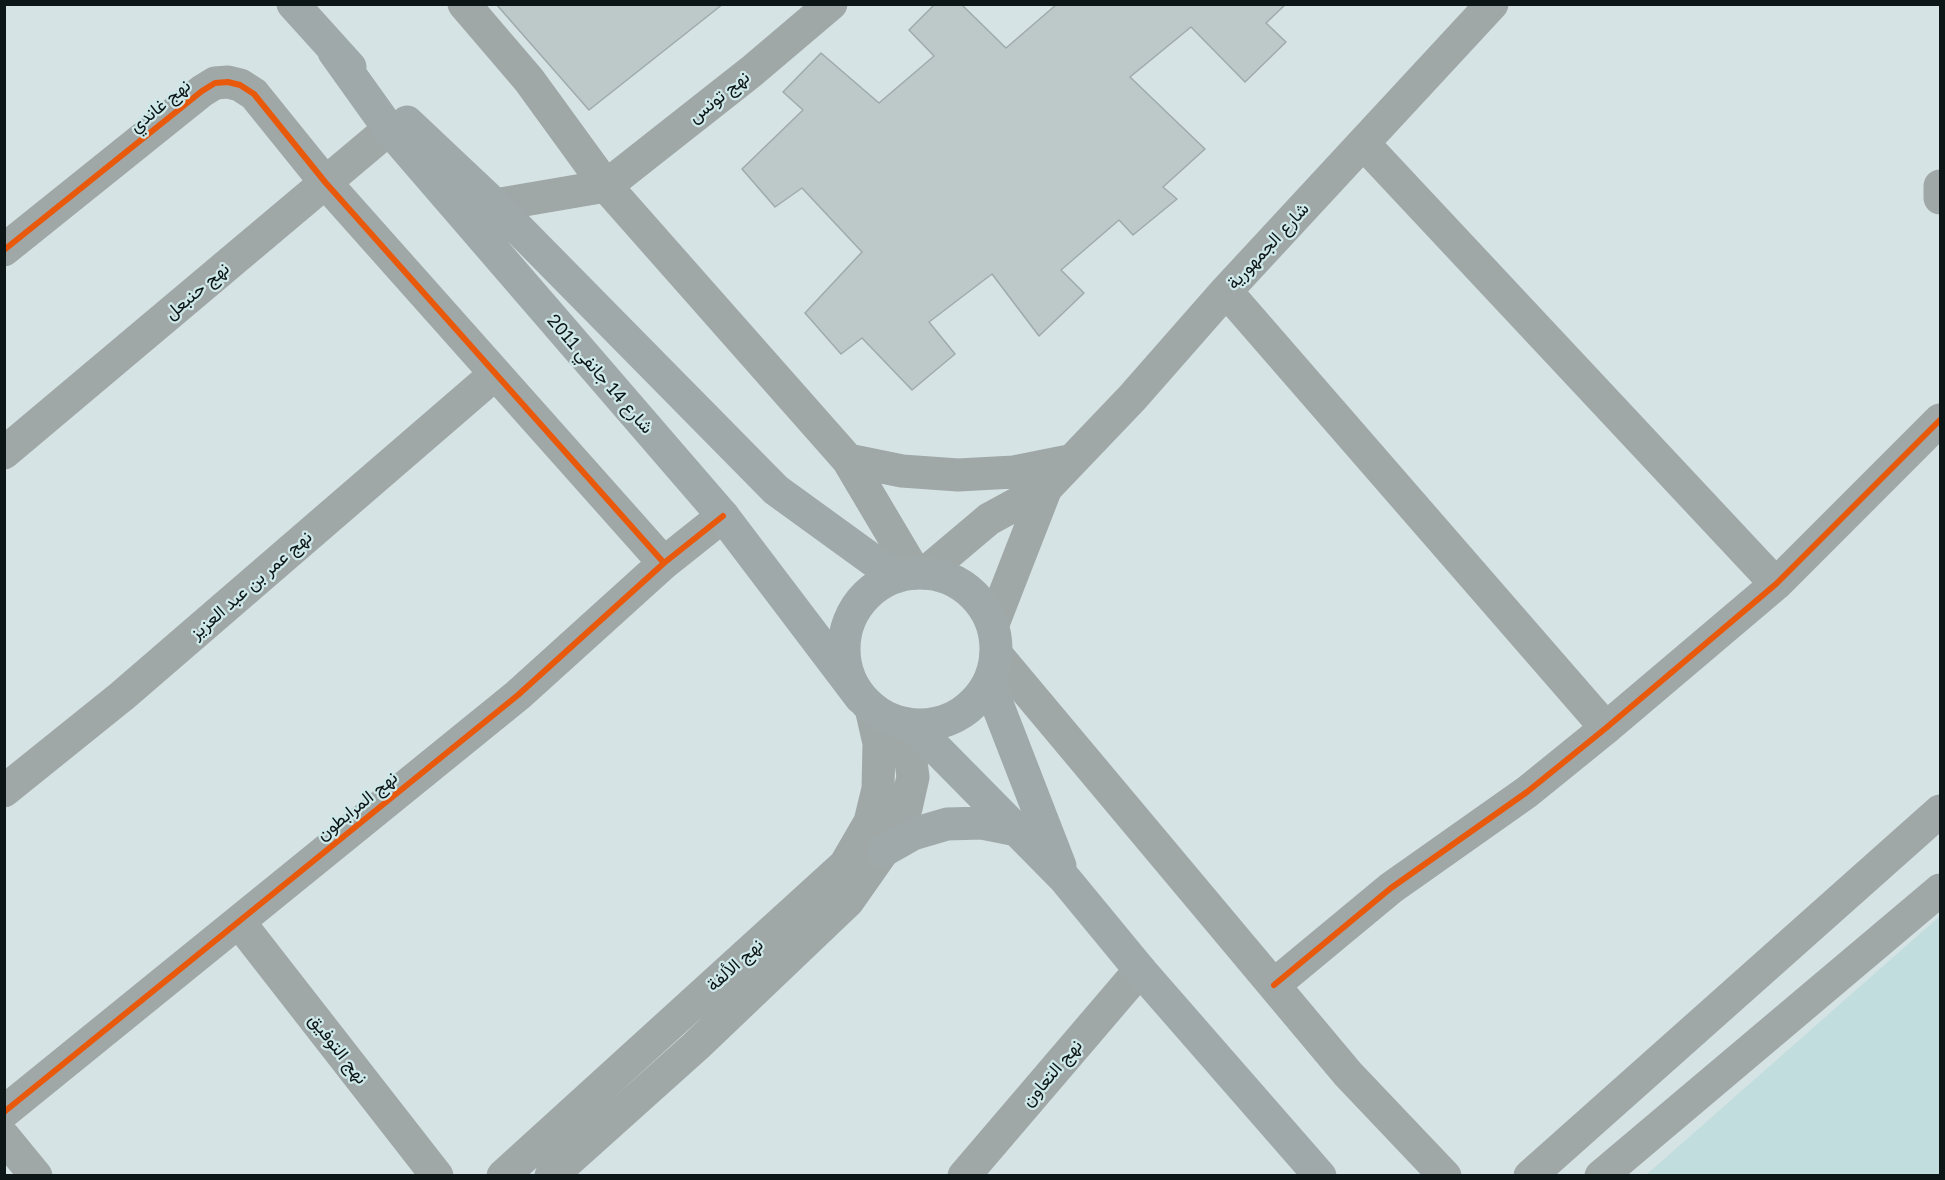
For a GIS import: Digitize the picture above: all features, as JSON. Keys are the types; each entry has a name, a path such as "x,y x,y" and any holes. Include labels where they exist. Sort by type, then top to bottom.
{"main road":[{"name":"شارع 14 جانفي 2011","path":"293,4 334,52 388,129 723,516 866,703"},
{"name":"شارع 14 جانفي 2011","path":"334,52 495,205 776,490 912,574"},
{"path":"1065,879 993,654 982,604 967,588 948,578 912,574 874,588 857,606 846,628 843,652 848,677 866,703 882,715 910,725 1065,879 1140,970 1320,1176"},
{"path":"910,725 949,720 965,711 979,699 993,654"},
{"path":"883,851 913,834 946,824 982,823 1017,830"}],"street":[{"path":"464,4 530,80 606,186 848,460 912,574 989,519 1046,488"},
{"name":"نهج تونس","path":"606,186 752,71 831,4"},
{"name":"شارع الجمهورية","path":"1046,488 1069,461 1132,398 1226,291 1491,4"},
{"name":"نهج غاندي","path":"4,250 215,83 228,82 240,85 254,93 325,182"},
{"name":"نهج حنبعل","path":"4,453 388,129"},
{"path":"1363,143 1776,584"},
{"path":"325,182 494,375 664,563"},
{"path":"495,205 606,186"},
{"path":"1941,186 1941,198"},
{"path":"1226,291 1606,728"},
{"name":"نهج عمر بن عبد العزيز","path":"4,791 122,696 494,375"},
{"path":"1274,985 1391,888 1527,792 1776,584 1941,420"},
{"path":"848,460 902,471 958,475 1014,472 1069,461"},
{"path":"1046,488 993,654 1348,1074 1445,1176"},
{"name":"نهج المرابطون","path":"4,1112 518,695 664,563 723,516"},
{"name":"نهج الألفة","path":"503,1176 845,866 870,822 878,789 879,743 866,703"},
{"name":"نهج الألفة","path":"551,1176 728,1016 848,901 883,851 906,808 913,777 910,725"},
{"path":"1530,1176 1941,811"},
{"path":"1601,1176 1941,890"},
{"name":"نهج التوفيق","path":"239,922 437,1176"},
{"name":"نهج التعاون","path":"964,1176 1140,970"},
{"path":"706,991 728,1016"},
{"path":"4,1137 36,1176"}],"shaded area":[{"path":"1940,916 1940,1175 1646,1175"}],"building":[{"path":"496,4 723,4 589,110"},
{"path":"935,4 961,4 1006,48 1057,4 1286,4 1266,23 1286,42 1245,82 1191,27 1130,77 1205,149 1163,187 1177,199 1133,235 1119,220 1061,270 1084,293 1039,336 992,274 929,322 955,354 912,390 862,338 841,354 805,313 862,252 802,188 775,207 742,169 803,110 783,92 821,53 879,103 934,56 909,30"}],"cycle path":[{"path":"4,250 202,91 215,83 228,82 240,85 254,94 325,182 664,563"},
{"path":"1274,985 1391,888 1527,792 1776,584 1940,420"},
{"path":"4,1112 518,695 664,563 723,516"}]}
